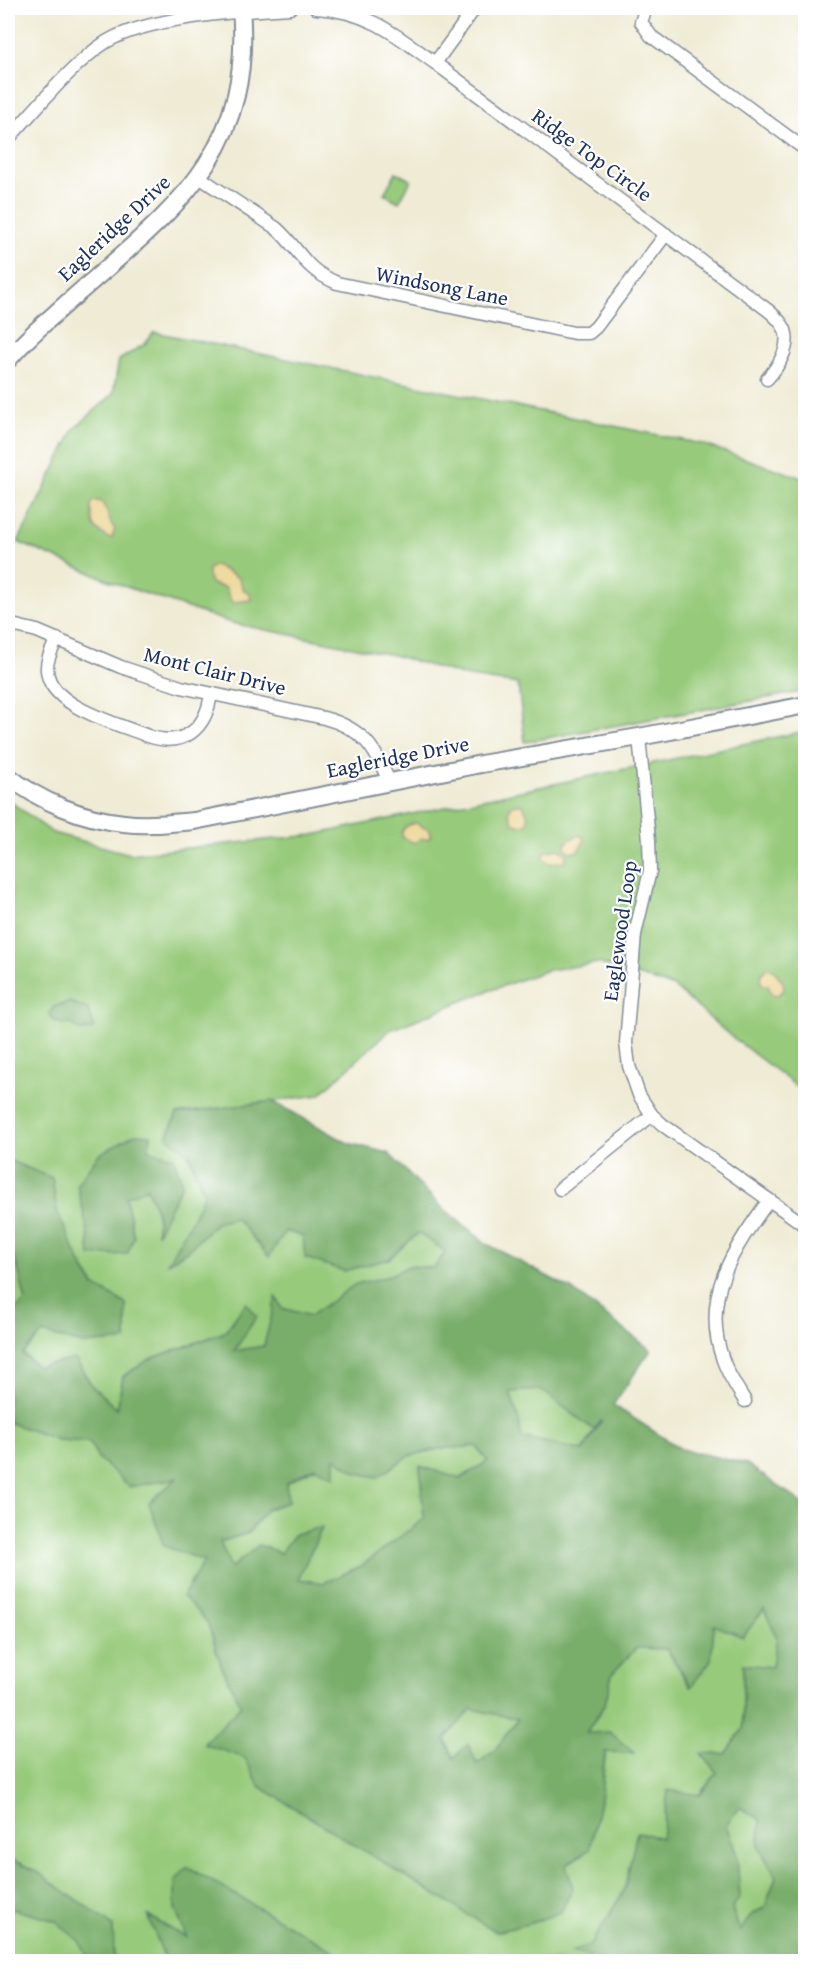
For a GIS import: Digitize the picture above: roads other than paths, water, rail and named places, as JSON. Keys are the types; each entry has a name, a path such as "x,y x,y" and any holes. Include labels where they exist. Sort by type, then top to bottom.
{"main road":[{"name":"Eagleridge Drive","path":"8,360 60,310 171,211 199,177 226,130 235,105 243,54 242,10"},
{"name":"Eagleridge Drive","path":"8,776 32,793 85,815 144,825 194,820 481,764 806,705"}],"street":[{"path":"8,139 75,68 107,42 153,25 242,10 290,8"},
{"name":"Ridge Top Circle","path":"316,8 342,11 378,24 435,63 769,311 780,321 785,330 784,352 767,379"},
{"path":"435,63 476,8"},
{"path":"646,8 641,22 651,36 806,150"},
{"name":"Windsong Lane","path":"199,177 276,228 318,274 337,283 574,333 589,333 596,327 666,234"},
{"name":"Mont Clair Drive","path":"8,624 25,627 57,639 151,678 344,724 367,741 382,765 389,782"},
{"path":"57,639 47,669 50,682 57,693 75,707 148,736 173,740 190,734 206,717 211,694"},
{"name":"Eaglewood Loop","path":"639,737 650,871 634,942 626,1043 632,1077 639,1095 652,1114 682,1140 806,1226"},
{"path":"560,1189 652,1114"},
{"path":"745,1401 729,1375 719,1349 717,1303 728,1263 769,1200"}]}
